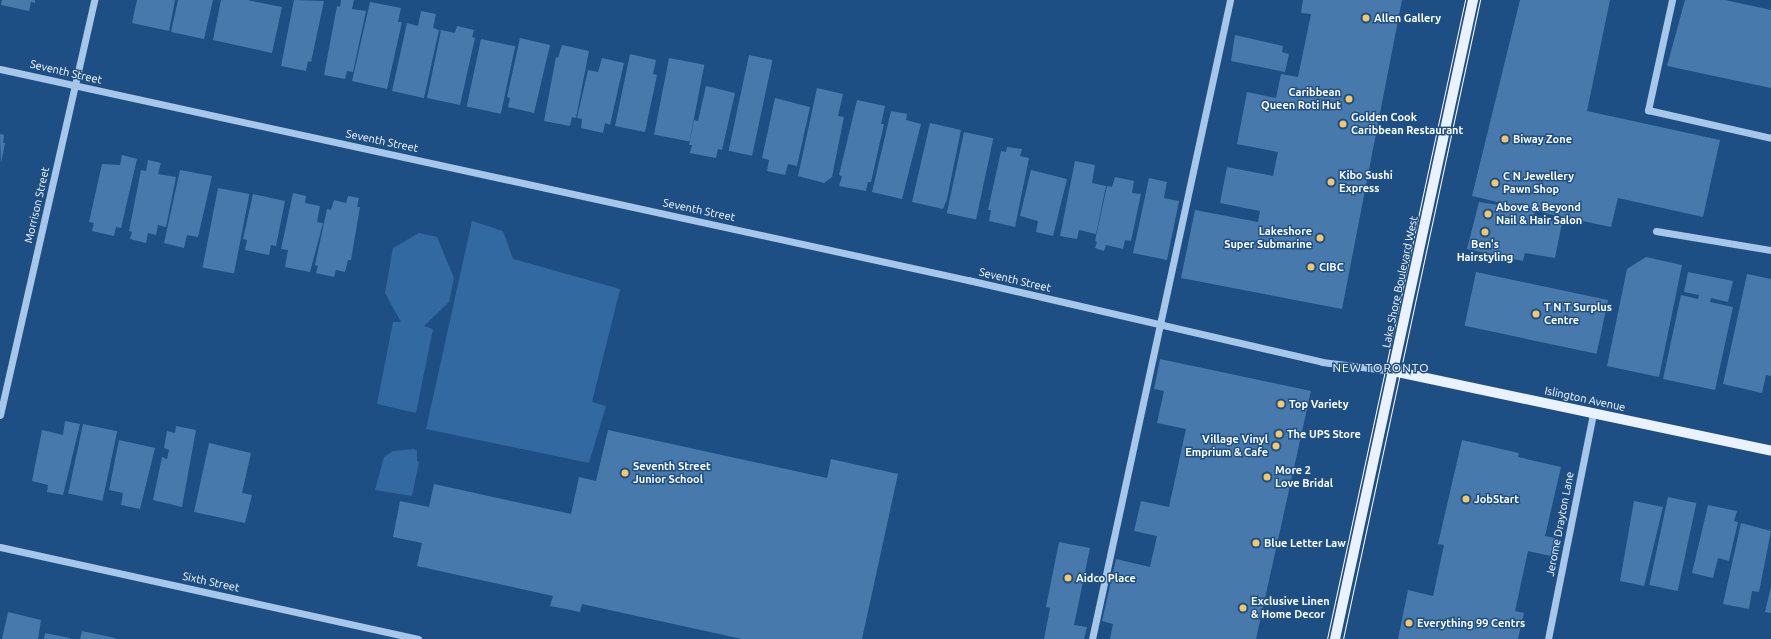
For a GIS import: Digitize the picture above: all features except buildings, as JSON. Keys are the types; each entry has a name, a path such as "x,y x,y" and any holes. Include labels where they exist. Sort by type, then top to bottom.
{"main road":[{"name":"Lake Shore Boulevard West","path":"1335,639 1473,0"},
{"name":"Islington Avenue","path":"1393,371 1771,451"}],"street":[{"name":"Morrison Street","path":"0,414 76,86 94,0"},
{"path":"1092,639 1230,0"},
{"path":"1672,0 1648,110 1771,138"},
{"name":"Seventh Street","path":"0,69 1161,323 1322,362 1393,371"},
{"path":"1656,231 1771,250"},
{"name":"Jerome Drayton Lane","path":"1548,639 1593,413"},
{"name":"Sixth Street","path":"0,547 418,639"}],"shaded area":[{"path":"472,221 503,231 513,259 620,289 592,402 606,406 589,463 426,429"},
{"path":"419,233 437,237 454,278 449,302 424,326 433,329 416,413 377,404 393,322 401,322 385,293 393,248"},
{"path":"414,449 417,451 417,461 419,462 412,496 375,490 384,457 393,451"}],"tram line":[{"path":"1327,639 1465,0"},
{"path":"1343,639 1480,0"}],"place":[{"name":"Allen Gallery","path":"1366,18"},
{"name":"Caribbean Queen Roti Hut","path":"1349,99"},
{"name":"Golden Cook Caribbean Restaurant","path":"1343,124"},
{"name":"Biway Zone","path":"1505,139"},
{"name":"Kibo Sushi Express","path":"1331,182"},
{"name":"C N Jewellery Pawn Shop","path":"1495,183"},
{"name":"Above & Beyond Nail & Hair Salon","path":"1488,214"},
{"name":"Ben's Hairstyling","path":"1485,232"},
{"name":"Lakeshore Super Submarine","path":"1320,238"},
{"name":"CIBC","path":"1311,267"},
{"name":"T N T Surplus Centre","path":"1536,314"},
{"name":"Top Variety","path":"1281,404"},
{"name":"The UPS Store","path":"1279,434"},
{"name":"Village Vinyl Emprium & Cafe","path":"1276,446"},
{"name":"Seventh Street Junior School","path":"625,473"},
{"name":"More 2 Love Bridal","path":"1267,477"},
{"name":"JobStart","path":"1466,499"},
{"name":"Blue Letter Law","path":"1256,543"},
{"name":"Aidco Place","path":"1068,578"},
{"name":"Exclusive Linen & Home Decor","path":"1243,608"},
{"name":"Everything 99 Centrs","path":"1409,623"}],"district":[{"name":"NEW TORONTO","path":"1381,368"}]}
